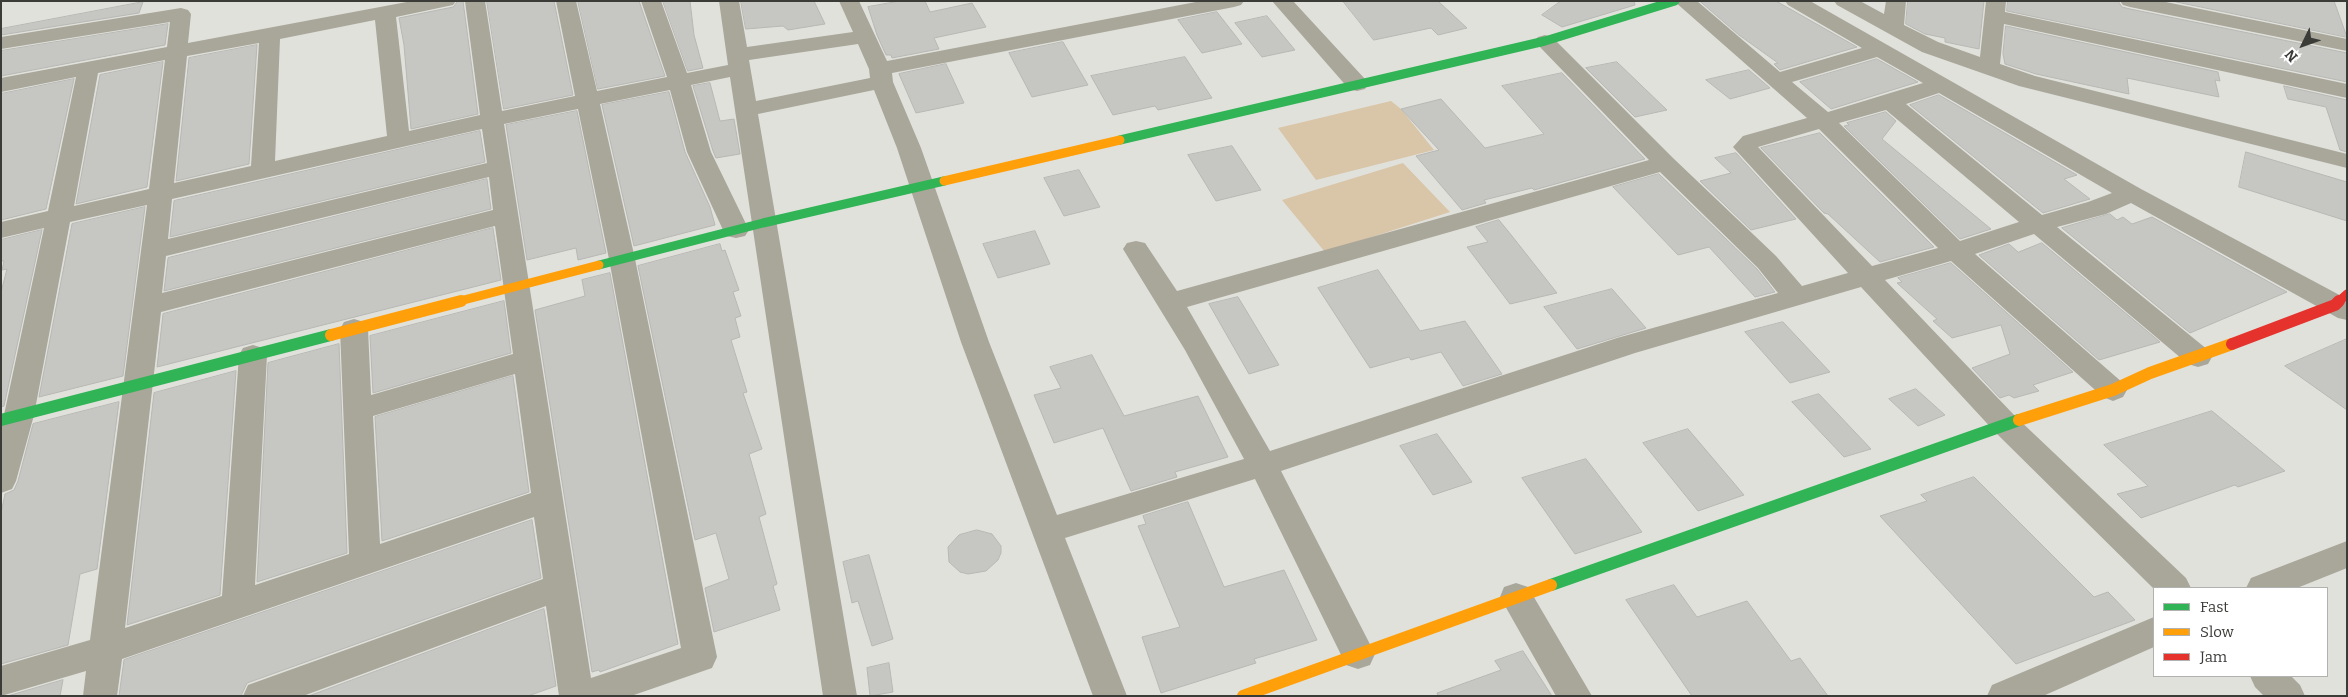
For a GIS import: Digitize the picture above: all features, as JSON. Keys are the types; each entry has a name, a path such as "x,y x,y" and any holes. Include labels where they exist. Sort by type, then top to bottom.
{"street":[{"path":"1,85 176,54 446,1"},
{"path":"475,1 494,119 516,287 576,696"},
{"path":"566,1 622,259 700,657 584,696"},
{"path":"651,1 679,81 699,152 736,230"},
{"path":"729,1 840,696"},
{"path":"849,1 881,76 922,185 975,342 1110,696"},
{"path":"746,110 881,76 1234,1"},
{"path":"1282,1 1357,84"},
{"path":"10,417 763,223 1545,41 1675,1"},
{"path":"1684,1 1824,121 1956,251 2113,390"},
{"path":"1795,1 2132,194 2343,303"},
{"path":"1844,1 1930,46 2027,81 2347,161"},
{"path":"1893,28 1896,1"},
{"path":"2130,1 2347,45"},
{"path":"2248,1 2253,26"},
{"path":"1989,68 1996,8 2347,90"},
{"path":"386,13 400,140"},
{"path":"5,43 181,14 140,384 100,696"},
{"path":"263,170 270,35"},
{"path":"1,230 494,119 679,81 739,62 864,37"},
{"path":"1545,41 1665,163 1767,262 1796,298"},
{"path":"1777,80 1878,50"},
{"path":"1,481 10,417 59,217 88,70"},
{"path":"1939,85 1890,102 1751,141 1745,147 2005,424 2174,587"},
{"path":"1890,102 2198,357"},
{"path":"1172,302 1665,163"},
{"path":"154,251 500,167"},
{"path":"1047,531 1263,465 1627,345 1956,251 2038,224 2097,208 2132,194"},
{"path":"148,306 506,215"},
{"path":"1136,249 1172,302 1263,465 1358,654"},
{"path":"1244,696 1516,597 1992,431 2005,424 2113,390 2150,373 2343,303"},
{"path":"354,329 365,562"},
{"path":"238,605 254,354"},
{"path":"357,410 527,360"},
{"path":"1,682 105,650 548,500"},
{"path":"2264,587 2347,554"},
{"path":"260,696 560,587"},
{"path":"1516,597 1575,696"},
{"path":"2004,696 2153,632"},
{"path":"2268,677 2288,696"}],"shaded area":[{"path":"1391,101 1401,109 1434,150 1316,180 1278,128"},
{"path":"1403,163 1450,212 1325,252 1282,200"}],"building":[{"path":"458,1 463,1 478,114 411,129 404,45 399,18 453,7"},
{"path":"487,1 554,1 573,95 504,109"},
{"path":"578,1 639,1 665,76 598,89"},
{"path":"663,1 690,1 694,35 703,68 688,71"},
{"path":"741,1 814,1 825,24 788,30 783,26 746,29"},
{"path":"900,1 925,1 930,12 972,3 986,27 934,38 939,49 892,58 891,55 886,55 868,7"},
{"path":"1343,1 1438,1 1467,28 1438,35 1431,28 1374,40"},
{"path":"1561,1 1634,1 1635,5 1562,27 1542,15"},
{"path":"1700,1 1776,1 1857,47 1780,70 1774,64 1778,63 1739,35"},
{"path":"1908,1 1984,1 1979,49 1945,42 1945,38 1925,34 1906,24"},
{"path":"2008,1 2118,1 2122,7 2130,9 2347,53 2347,82 2007,11"},
{"path":"2172,1 2334,1 2347,37"},
{"path":"143,2 139,13 1,35 1,29"},
{"path":"1217,12 1242,44 1202,53 1178,20"},
{"path":"1267,16 1295,50 1262,57 1235,23"},
{"path":"168,24 165,45 1,76 1,51"},
{"path":"2006,26 2218,72 2220,81 2215,80 2219,97 2127,78 2129,94 2036,74 2005,64 2003,54"},
{"path":"1063,42 1088,85 1032,97 1009,53"},
{"path":"257,45 249,164 176,181 189,58"},
{"path":"1185,57 1212,98 1158,110 1155,106 1113,115 1091,76"},
{"path":"1877,59 1918,82 1831,109 1800,82"},
{"path":"163,62 147,187 76,204 100,75"},
{"path":"1617,62 1667,110 1635,117 1586,68"},
{"path":"946,64 964,103 916,113 899,74"},
{"path":"1749,70 1770,88 1730,99 1706,80"},
{"path":"1562,73 1645,159 1534,190 1532,188 1484,200 1486,203 1462,210 1416,156 1439,150 1401,109 1441,99 1485,148 1544,134 1502,86"},
{"path":"74,79 46,209 1,220 1,94"},
{"path":"710,83 720,121 734,119 740,154 716,158 713,151 693,86"},
{"path":"2284,86 2347,100 2347,152 2340,150 2326,107 2288,99"},
{"path":"669,92 685,152 710,207 715,225 634,246 602,105"},
{"path":"1939,95 2077,175 2064,179 2090,199 2043,213 1910,105"},
{"path":"577,111 606,253 578,260 576,248 527,260 506,125"},
{"path":"1886,112 1896,121 1882,139 1991,229 1960,239 1844,126 1849,125 1847,123"},
{"path":"480,131 485,162 170,237 174,201"},
{"path":"1820,133 1934,247 1880,262 1828,214 1824,213 1761,148"},
{"path":"1232,146 1261,190 1216,201 1188,155"},
{"path":"2246,152 2347,182 2347,221 2239,187"},
{"path":"1736,153 1796,219 1751,230 1700,181 1731,173 1715,158"},
{"path":"1079,170 1100,207 1064,216 1044,178"},
{"path":"1659,174 1757,269 1775,292 1755,297 1709,247 1678,255 1613,187"},
{"path":"487,179 491,209 164,291 168,258"},
{"path":"145,207 123,376 39,397 72,224"},
{"path":"2110,214 2117,220 2123,217 2132,224 2152,217 2287,292 2190,333 2062,228"},
{"path":"1499,220 1557,293 1510,304 1467,247 1488,242 1476,227"},
{"path":"493,228 501,280 157,367 163,314"},
{"path":"42,230 4,406 1,407 1,292 7,269 2,270 4,261 1,261 1,240"},
{"path":"1035,231 1050,264 998,278 983,244"},
{"path":"2042,243 2160,342 2099,360 1979,255 2009,244 2018,252"},
{"path":"720,244 722,251 725,250 739,290 733,292 741,316 735,318 740,337 731,340 747,392 743,393 762,449 749,454 766,514 759,517 777,584 773,586 780,610 714,632 705,588 729,579 716,533 695,540 638,266"},
{"path":"1951,263 2073,372 2033,385 2039,391 2014,398 2009,395 2000,398 1972,368 2010,354 2001,325 1952,338 1933,321 1937,319 1897,283 1902,282 1898,278"},
{"path":"1378,270 1420,331 1465,321 1502,374 1463,386 1441,352 1411,360 1409,357 1370,368 1318,288"},
{"path":"610,273 678,644 600,672 599,670 592,672 535,310 585,296 582,280"},
{"path":"1612,289 1646,328 1577,349 1544,307"},
{"path":"1238,297 1279,365 1249,374 1209,304"},
{"path":"504,301 511,353 373,393 370,336"},
{"path":"1783,322 1830,372 1790,383 1745,332"},
{"path":"2347,339 2347,410 2285,366"},
{"path":"339,344 347,553 257,582 268,363"},
{"path":"1092,355 1124,416 1198,396 1228,457 1175,472 1177,477 1131,491 1103,428 1054,443 1034,395 1061,388 1050,367"},
{"path":"236,371 220,595 127,625 154,393"},
{"path":"513,376 529,492 382,541 375,417"},
{"path":"1916,389 1945,415 1918,426 1889,399"},
{"path":"1819,394 1871,449 1844,457 1792,402"},
{"path":"119,402 97,569 80,574 68,645 1,664 1,513 5,494 14,490 18,481 33,424"},
{"path":"2212,411 2285,471 2238,487 2235,485 2141,518 2117,494 2148,486 2104,445"},
{"path":"1688,429 1744,495 1698,511 1643,443"},
{"path":"1437,434 1472,482 1433,495 1400,446"},
{"path":"1586,459 1642,532 1575,554 1522,478"},
{"path":"1974,477 2094,597 2108,592 2135,620 2016,664 1880,516 1927,501 1921,495"},
{"path":"1188,502 1224,587 1284,570 1317,640 1254,659 1256,663 1161,693 1142,637 1180,627 1138,526 1146,524 1143,516"},
{"path":"532,520 541,578 247,683 241,696 119,696 124,660"},
{"path":"977,530 992,534 1001,546 1001,553 998,560 986,571 968,574 960,572 949,562 948,547 959,535"},
{"path":"869,555 893,639 872,646 858,601 852,603 843,562"},
{"path":"1674,585 1697,617 1747,601 1791,661 1800,658 1828,696 1692,696 1626,600"},
{"path":"544,609 556,686 528,696 309,696"},
{"path":"1523,651 1552,696 1438,696 1437,693 1501,670 1495,661"},
{"path":"889,663 893,692 870,696 867,668"},
{"path":"63,680 60,696 8,696"}],"traffic: fast":[{"path":"1120,140 1545,41 1675,1"},
{"path":"599,265 763,223 944,181"},
{"path":"1,420 331,335"},
{"path":"1551,585 2019,420"}],"traffic: slow":[{"path":"944,181 1120,140"},
{"path":"331,335 599,265"},
{"path":"2019,420 2113,390 2150,373 2232,344"},
{"path":"1243,696 1551,585"}],"traffic: jam":[{"path":"2232,344 2335,305 2347,294"}]}
